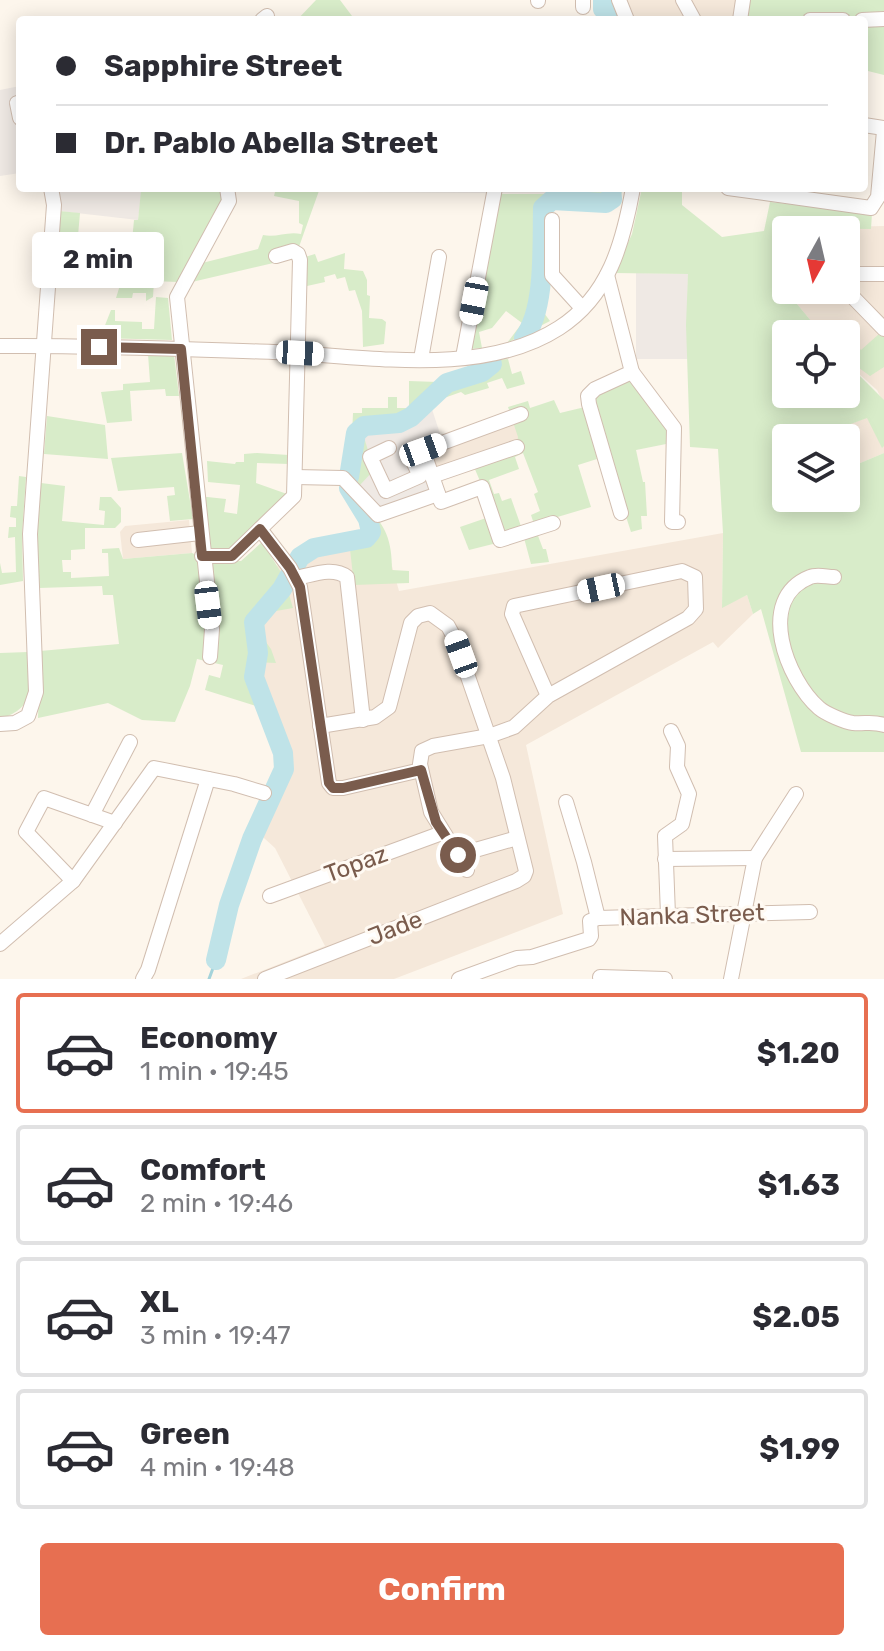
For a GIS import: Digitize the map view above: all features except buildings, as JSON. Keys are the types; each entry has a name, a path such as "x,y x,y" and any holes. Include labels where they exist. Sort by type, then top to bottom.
{"street":[{"path":"757,192 871,208 878,197 884,130"},
{"path":"0,724 15,723 28,716 36,692 30,534 54,205 52,192"},
{"path":"210,657 212,629 177,297 229,201 228,192"},
{"path":"463,357 494,192"},
{"path":"0,346 181,349 421,359 498,354 528,345 560,328 582,308 607,275 623,240 632,192"},
{"path":"552,220 552,275 582,308"},
{"path":"202,556 232,556 294,496 300,260 293,251 276,256"},
{"path":"421,359 439,257"},
{"path":"860,274 884,274"},
{"path":"607,275 632,372 674,428 672,522 678,522"},
{"path":"860,304 884,329"},
{"path":"621,513 588,396 595,389 632,372"},
{"path":"521,414 423,450 441,502 482,487 500,540 553,523"},
{"path":"432,476 517,447"},
{"path":"389,448 370,457 386,491 420,476 411,457"},
{"path":"353,485 377,473"},
{"path":"295,477 343,478 353,485 378,515 438,494"},
{"path":"260,529 294,574 303,597 328,779 333,788 421,770"},
{"path":"138,540 200,533"},
{"path":"294,574 340,571 347,577 363,720"},
{"path":"467,870 431,812 420,757 427,748 489,736 514,727 548,696 688,618 696,609 695,577 682,571 514,606 512,614 548,696"},
{"path":"834,577 812,576 790,590 780,612 782,650 800,683 820,709 852,723 875,722 884,725"},
{"path":"320,726 375,717 389,707 411,623 418,616 430,613 448,626 503,778 517,838 458,855"},
{"path":"668,915 665,836 682,824 689,794 677,767 678,746 671,731"},
{"path":"92,815 130,742"},
{"path":"0,944 73,881 154,768 264,793"},
{"path":"143,979 208,779"},
{"path":"731,979 755,858 796,794"},
{"path":"73,881 26,832 44,798 115,823"},
{"name":"Nanka Street","path":"566,802 598,918 810,912"},
{"name":"Topaz","path":"270,896 442,833"},
{"name":"Jade","path":"265,979 516,881 524,876 525,867 517,838"},
{"path":"665,859 755,858"},
{"path":"459,979 517,958 532,957 589,939 590,921 598,918"},
{"path":"600,977 665,979"}],"shaded area":[{"path":"605,0 739,0 737,16 614,16 605,6"},
{"path":"16,87 16,174 0,176 0,90"},
{"path":"45,192 142,192 138,220 59,211 46,203"},
{"path":"358,192 584,192 584,194"},
{"path":"884,226 884,404 877,390 860,375 860,320 810,320 797,304 860,304 860,227"},
{"path":"636,273 688,274 687,359 636,359"},
{"path":"430,403 441,437 419,443 418,448 434,491 377,510 351,479 362,433 413,419"},
{"path":"884,411 884,453 860,463 860,424 850,424"},
{"path":"522,413 534,446 430,482 418,449"},
{"path":"189,520 192,553 123,559 120,532 125,526"},
{"path":"723,533 722,607 747,595 753,614 718,648 713,642 526,745 563,914 394,979 241,979 325,946 275,848 253,828 280,774 279,748 248,674 246,597 256,584 293,552 370,539 388,552 399,591"}],"green space":[{"path":"316,0 340,0 352,16 301,16"},
{"path":"739,0 884,0 884,75 868,71 868,16 737,16"},
{"path":"141,192 223,192 221,207 177,282 154,281 153,297 146,301 146,293 133,293 132,298 116,298 121,282 116,281 119,251 131,252 134,220 138,220"},
{"path":"275,192 319,192 295,258 192,282 202,263 258,249 263,235 301,234 303,225 299,223 299,201 274,196"},
{"path":"622,192 617,207 561,206 547,214 540,287 542,300 538,305 550,321 507,343 522,323 506,311 492,328 479,332 482,348 459,350 491,194"},
{"path":"641,192 682,192 682,205 722,237 764,231 770,202 872,213 871,229 860,229 860,216 772,216 772,304 797,304 810,320 772,320 772,408 860,408 860,376 884,400 884,446 882,448 867,418 851,424 772,424 772,512 860,512 860,463 884,453 884,752 801,752 761,609 753,614 747,595 722,608 723,533 718,449 690,447 686,325 688,274 614,273 632,234"},
{"path":"59,211 80,213 77,247 56,245"},
{"path":"345,253 344,269 363,271 367,280 369,318 386,322 384,344 363,347 362,311 355,290 349,291 345,277 337,279 335,274 324,277 325,282 307,286 305,257 315,254 318,262"},
{"path":"156,297 168,298 172,340 100,338 111,310 115,310 115,321 142,322 142,329 154,329"},
{"path":"879,334 884,337 884,367 870,376 860,369 860,349"},
{"path":"148,354 174,354 179,396 166,396 165,389 130,391 132,421 107,423 101,392 123,390 123,384 150,382"},
{"path":"508,359 512,374 521,371 525,384 507,389 502,378 487,383 489,388 465,395 461,392 430,403 413,419 363,434 374,470 360,485 356,496 384,528 390,546 392,570 409,571 409,583 354,585 349,540 364,534 362,523 341,492 347,458 351,457 353,413 362,413 362,408 388,408 388,397 397,397 397,408 409,408 409,381 438,382 446,374 477,373 477,362"},
{"path":"628,379 670,427 666,444 636,450 645,482 647,516 641,516 642,529 631,532 592,399 600,389"},
{"path":"554,400 560,413 585,407 597,459 578,465 591,507 534,524 531,515 540,511 534,494 538,492 523,453 515,457 519,469 489,480 494,494 499,493 502,501 511,498 522,529 503,535 474,467 516,450 518,437 508,407 528,401 530,408"},
{"path":"47,416 105,425 108,459 44,454"},
{"path":"182,453 193,519 170,521 167,496 175,495 174,487 118,491 111,458"},
{"path":"244,454 289,455 289,464 257,463 256,483 287,494 236,549 204,553 198,496 226,499 224,512 237,514 240,485 208,482 207,461 235,464 244,462"},
{"path":"19,476 26,477 23,581 0,585 0,563 2,573 16,572 15,537 8,538 9,527 16,527 16,518 10,517 11,506 17,506"},
{"path":"41,483 65,486 62,521 104,525 105,511 99,510 100,497 111,497 121,508 121,522 115,528 85,528 85,549 71,550 71,560 62,560 63,572 71,572 71,578 109,576 108,553 102,553 102,549 119,548 123,559 192,553 211,562 241,561 262,542 284,577 293,608 265,613 253,624 271,649 276,663 254,662 251,674 262,708 205,690 209,675 220,678 223,665 197,659 175,722 142,720 108,703 38,718 40,651 119,644 113,595 103,595 102,586 39,588 37,526"},
{"path":"489,517 497,543 469,550 460,527"},
{"path":"537,533 549,562 531,564 524,538"},
{"path":"28,652 29,694 21,708 0,719 0,653"}],"waterway":[{"path":"603,0 603,9 611,16"},
{"path":"524,338 531,326 539,294 543,208 552,200 606,203 612,199 611,192"},
{"path":"349,477 356,433 364,426 399,423 411,417 447,383 482,372 492,364"},
{"path":"216,960 229,905 252,839 284,769 283,753 254,677 258,653 254,622 282,589 300,557 314,548 366,538 371,532 368,519 349,488"},
{"path":"209,979 216,960"}],"route":[{"path":"99,347 181,349 202,556 232,556 260,529 290,568 300,587 329,783 338,789 421,770 436,822 458,855"}]}
